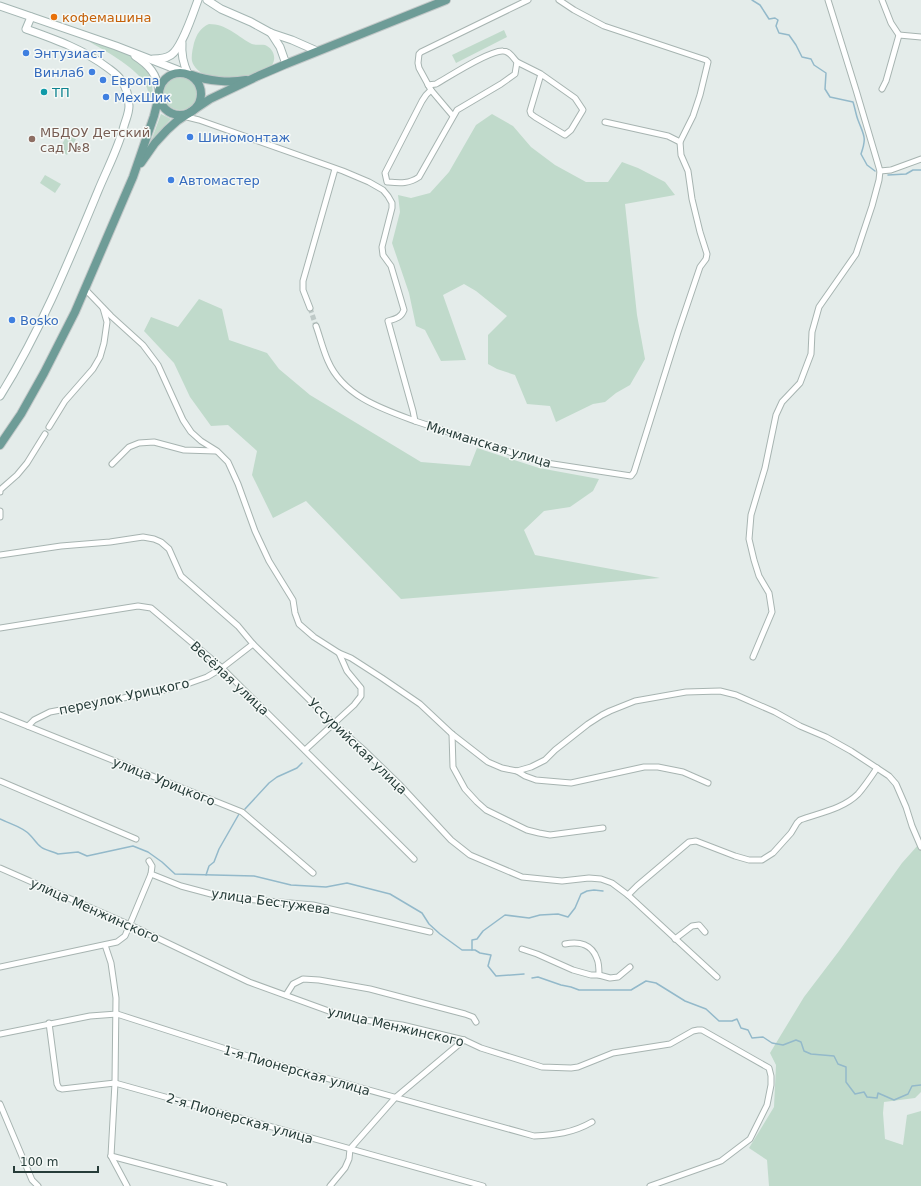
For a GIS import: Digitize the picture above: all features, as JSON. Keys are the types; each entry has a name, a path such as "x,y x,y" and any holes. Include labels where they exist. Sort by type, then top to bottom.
{"main road":[{"path":"148,59 165,58 176,50 182,40 198,0"},
{"path":"207,0 221,9 251,22 271,33 317,51"},
{"path":"133,177 144,158 167,130 184,116 210,99 286,64 446,0"},
{"path":"0,6 116,46 188,74 195,79 200,86 201,91 198,104 193,110 185,114 175,114 170,112 160,101 156,77 147,65 133,55 116,46"},
{"path":"0,396 13,376 42,319 80,236 118,145 129,105 121,80 114,72 96,59 72,47 26,29 31,17"},
{"path":"271,33 280,47 286,64"},
{"path":"182,40 183,64 188,74"},
{"path":"0,445 21,414 66,333 133,177 154,116 162,82 168,76 181,72 206,79 230,81 244,80 258,76"}],"street":[{"path":"453,116 430,88 419,68 419,54 423,50 528,0"},
{"path":"559,0 604,26 706,60 708,62 693,116 680,142 668,136 606,122"},
{"path":"753,657 772,612 769,593 758,576 749,539 751,515 765,468 776,415 782,402 800,383 811,354 812,332 819,307 856,254 879,180 880,171 828,0"},
{"path":"882,0 891,23 899,36 886,81 882,89"},
{"path":"899,36 921,37"},
{"path":"517,62 515,74 502,84 457,110 419,177 412,182 387,182 385,173 430,88 492,52 503,50 509,52 517,62 541,74 575,98 583,110 571,130 564,135 535,117 530,111 541,74"},
{"name":"Мичманская улица","path":"175,114 199,120 336,169 369,182 383,190 388,196 392,203 392,208 382,247 383,255 391,266 404,310 399,318 388,321 415,422 540,462 631,476 634,472 700,267 706,259 706,250 692,199 688,171 680,155 680,142"},
{"path":"880,171 891,170 921,160"},
{"path":"310,308 303,290 303,281 336,169"},
{"path":"85,289 143,345 158,365 183,420 191,432 201,441 217,451 232,469 255,531 269,561 293,600 295,614 299,624 314,637 339,653 357,662 420,704 452,734 488,762 502,768 517,771 536,780 571,783 644,767 658,767 683,772 708,783"},
{"path":"49,427 65,401 93,369 100,357 107,322 102,307"},
{"path":"316,326 328,362 342,383 362,399 383,410 415,422"},
{"path":"0,492 0,490 17,475 27,463 45,434"},
{"path":"112,464 129,447 139,443 154,442 184,450 217,451"},
{"path":"0,511 0,517"},
{"name":"Уссурийская улица","path":"0,555 61,546 110,542 143,537 161,542 169,549 181,576 238,626 253,644 334,724 399,784 450,840 470,856 522,877 562,881 589,878 601,879 612,883 628,895"},
{"name":"Весёлая улица","path":"0,628 138,606 151,608 222,668 414,859"},
{"name":"переулок Урицкого","path":"28,726 34,720 50,712 170,689 207,677 222,668 253,644"},
{"path":"305,750 354,706 361,696 361,688 344,666 339,653"},
{"path":"517,771 531,767 545,760 555,750 588,724 610,711 635,701 686,692 720,691 742,698 775,712 800,726 826,737 851,751 889,776 896,784 921,847"},
{"name":"улица Урицкого","path":"0,715 242,812 314,872"},
{"path":"452,734 453,767 464,789 486,810 527,830 539,834 550,835 602,828"},
{"path":"717,976 628,895 689,842 696,841 749,860 762,860 774,852 791,833 800,820 839,807 853,798 866,784 877,768"},
{"path":"0,780 136,839"},
{"path":"0,967 117,942 125,936 151,874 152,866 149,861"},
{"name":"улица Менжинского","path":"0,868 130,925 249,982 337,1014 364,1020 402,1025 464,1040 504,1056 549,1068 578,1067 613,1053 670,1044 693,1031 702,1030 769,1068 771,1085 767,1105 750,1139 721,1160 650,1186"},
{"name":"улица Бестужева","path":"151,874 181,886 211,894 244,899 313,905 430,932"},
{"path":"675,939 692,926 699,926 705,932"},
{"path":"565,944 574,942 584,944 592,950 598,960 599,975"},
{"path":"105,945 111,963 117,1014 111,1156 127,1186"},
{"path":"522,949 573,970 591,975 599,975 610,978 618,977 630,967"},
{"path":"286,995 292,984 303,978 319,980 370,989 465,1014 472,1017 476,1022"},
{"name":"1-я Пионерская улица","path":"0,1034 49,1023 90,1016 117,1014 254,1058 534,1136 560,1134 581,1128 592,1122"},
{"name":"2-я Пионерская улица","path":"49,1023 57,1084 59,1088 62,1089 115,1083 483,1186"},
{"path":"330,1186 345,1168 349,1159 350,1149 395,1098 464,1040"},
{"path":"0,1104 32,1180 38,1186"},
{"path":"111,1156 224,1186"}],"green space":[{"path":"209,24 215,24 231,30 252,44 268,46 274,56 272,65 266,70 246,77 228,79 209,76 202,73 196,68 192,61 192,52 194,43 201,29"},
{"path":"504,30 507,37 456,63 452,55"},
{"path":"97,41 128,54 144,66 152,85 153,98 149,97 147,88 135,72 117,58 90,42"},
{"path":"177,76 183,76 187,77 194,83 197,93 196,100 190,107 183,110 177,110 173,109 166,103 163,96 163,90 164,86 170,79"},
{"path":"161,114 171,119 151,141"},
{"path":"492,114 513,126 531,147 555,165 586,182 608,182 622,162 638,168 665,182 675,195 625,204 637,315 645,359 630,385 616,393 605,402 593,404 556,422 550,406 527,404 515,375 497,369 488,364 488,335 507,316 476,291 464,284 443,295 466,360 441,361 425,330 416,326 409,293 392,243 400,212 398,195 411,198 430,193 449,172 476,125"},
{"path":"68,134 76,139 67,155 59,149"},
{"path":"45,175 61,184 55,193 40,183"},
{"path":"199,299 222,309 229,340 267,353 279,369 310,395 421,462 470,466 477,448 539,468 599,479 593,491 570,507 544,511 524,530 535,555 660,578 401,599 306,501 273,518 252,475 257,451 228,425 211,426 190,397 174,363 144,331 151,317 178,327"},
{"path":"919,844 921,845 921,1092 915,1098 884,1102 883,1113 885,1139 903,1145 907,1115 921,1111 921,1186 769,1186 767,1160 749,1148 774,1107 776,1065 770,1053 804,997 902,863"}],"waterway":[{"path":"752,0 760,5 769,19 775,18 778,20 776,26 779,33 789,35 802,57 811,59 814,65 826,73 825,89 830,97 853,102 864,137 864,144 861,154 867,165 875,171"},
{"path":"888,175 906,174 913,170 921,170"},
{"path":"245,809 269,783 277,777 297,768 302,763"},
{"path":"206,875 209,866 214,862 219,849 239,814"},
{"path":"0,819 24,830 41,847 58,854 78,852 87,856 133,846 148,852 175,874 254,876 291,885 326,887 347,883 390,894 422,913 429,924 462,950 475,950 480,953 491,955 488,966 496,976 524,974"},
{"path":"472,950 472,940 477,939 483,931 505,915 529,918 540,915 558,914 568,917 575,908 581,894 594,890 603,891"},
{"path":"532,978 538,977 579,990 631,990 646,981 656,983 685,1001 706,1009 719,1021 732,1021 737,1019 741,1028 748,1030 752,1038 763,1037 772,1043 783,1045 796,1040 801,1042 804,1051 811,1054 834,1056 838,1064 846,1067 846,1082 855,1094 864,1092 867,1097 877,1098 878,1093 894,1100 908,1094 912,1086 921,1085"}],"tunnel":[{"path":"310,308 316,326"}],"place":[{"name":"кофемашина","path":"54,17"},
{"name":"Энтузиаст","path":"26,53"},
{"name":"Винлаб","path":"92,72"},
{"name":"Европа","path":"103,80"},
{"name":"ТП","path":"44,92"},
{"name":"МехШик","path":"106,97"},
{"name":"Шиномонтаж","path":"190,137"},
{"name":"МБДОУ Детский сад №8","path":"32,139"},
{"name":"Автомастер","path":"171,180"},
{"name":"Bosko","path":"12,320"}]}
